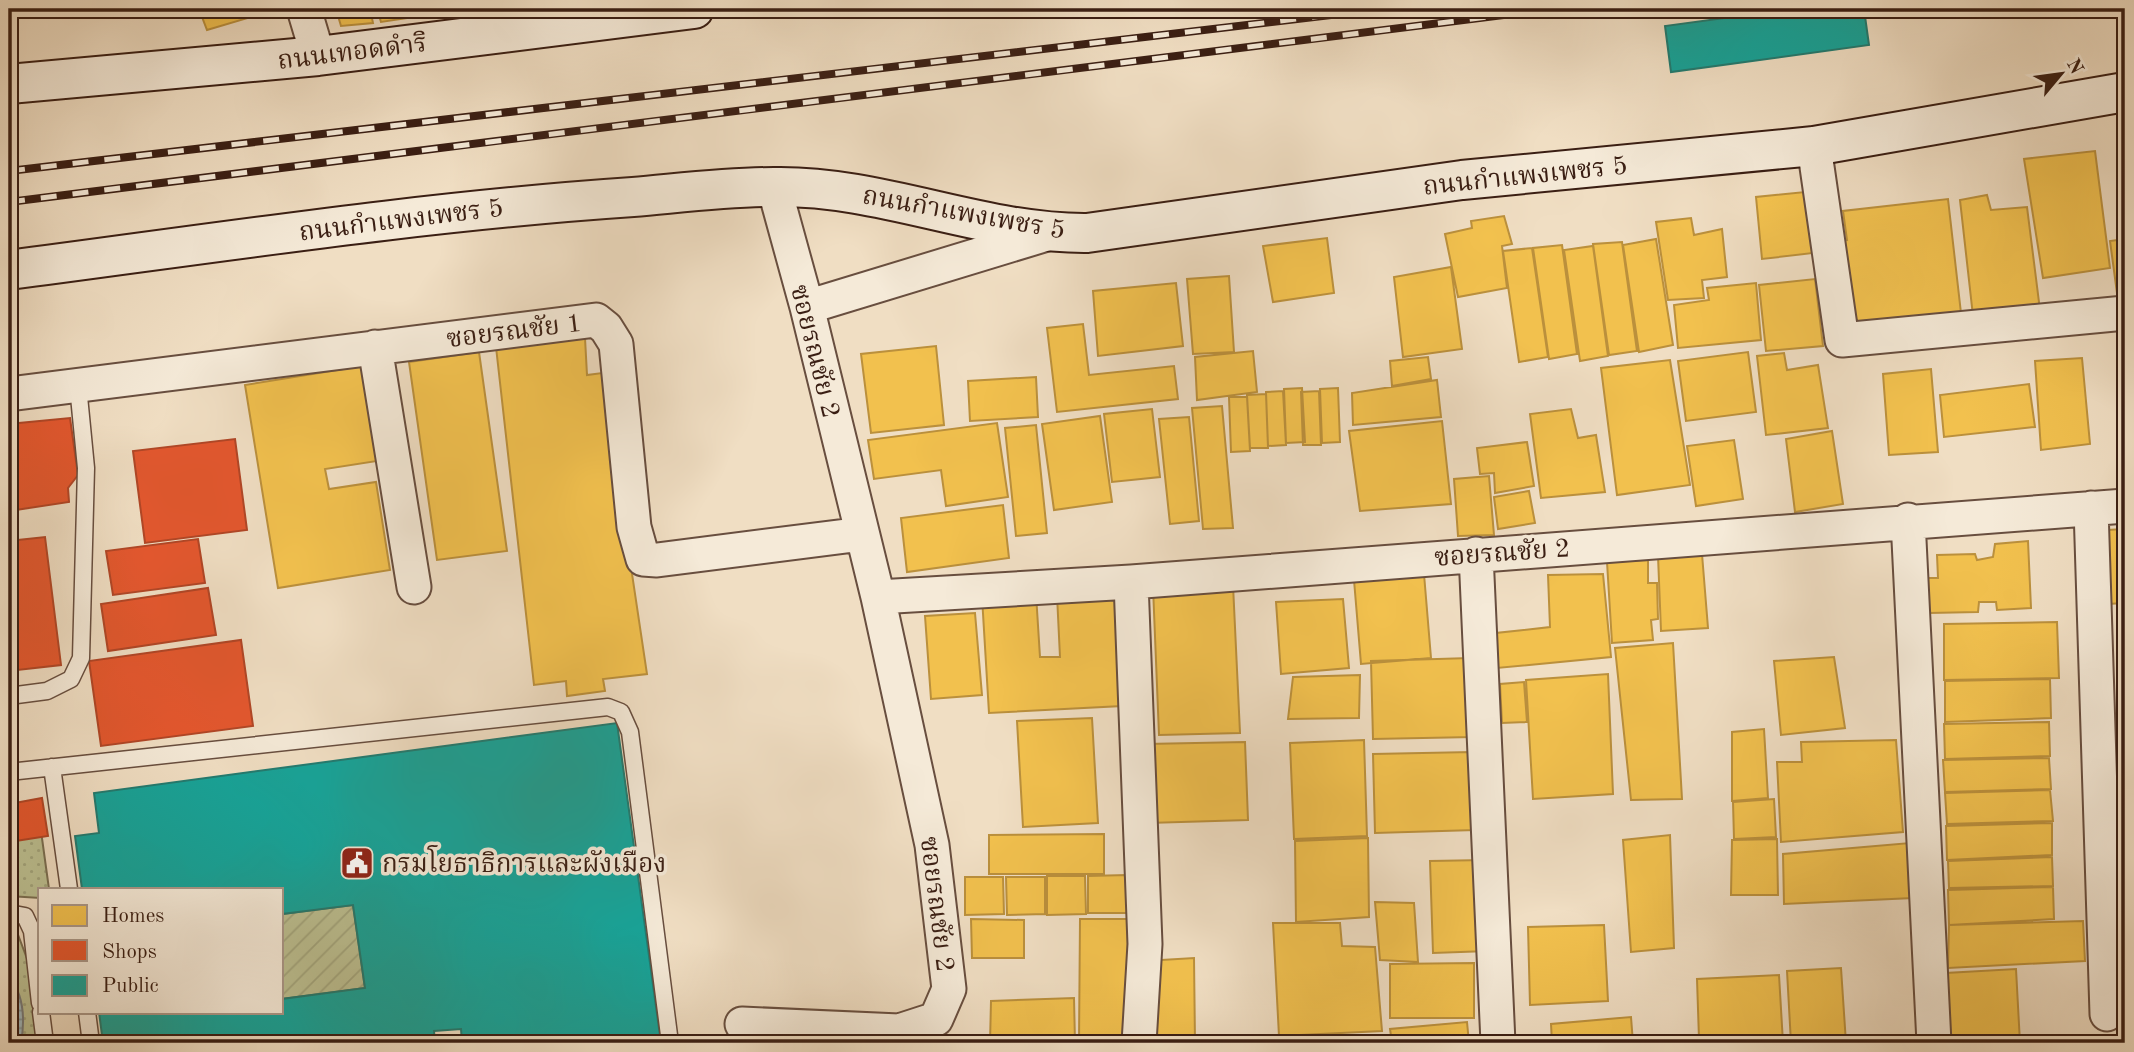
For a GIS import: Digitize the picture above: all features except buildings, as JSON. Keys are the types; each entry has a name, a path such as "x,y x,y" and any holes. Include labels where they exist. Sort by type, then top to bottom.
{"street":[{"path":"304,9 318,56"},
{"name":"ถนนเทอดดำริ","path":"9,85 318,56 694,9"},
{"name":"ถนนกำแพงเพชร 5","path":"9,270 517,204 774,187 871,194 1050,233 1120,230 1462,180 1814,146 2125,92"},
{"path":"1814,146 1842,340 2125,313"},
{"name":"ซอยรณชัย 2","path":"742,1024 899,1031 936,1019 948,989 932,845 878,597 807,307 774,187"},
{"path":"807,307 1050,233"},
{"name":"ซอยรณชัย 1","path":"9,394 596,320 606,328 616,344 634,527 643,559 657,560 862,534"},
{"path":"375,347 414,587"},
{"name":"ซอยรณชัย 2","path":"878,597 1131,582 1908,520 2125,506"},
{"path":"2091,508 2107,1014"},
{"path":"1908,520 1934,1043"},
{"path":"1476,554 1498,1043"},
{"path":"1131,582 1144,944 1139,1043"}],"lane":[{"path":"9,696 47,691 71,679 81,658 86,468 78,386"},
{"path":"9,772 608,707 621,712 629,732 670,1043"},
{"path":"52,767 69,888"},
{"path":"9,913 25,916 32,931 38,985"},
{"path":"41,1014 45,1043"},
{"path":"87,1014 92,1043"}],"green space":[{"path":"41,831 49,888 38,888 38,898 9,896 9,834"},
{"path":"353,905 365,988 284,999 284,914"},
{"path":"9,930 17,932 29,964 37,1043 9,1043"}],"water":[{"path":"9,977 21,1000 21,1043 9,1043"}],"railway":[{"path":"9,171 1382,9"},
{"path":"9,202 1552,9"}],"place":[{"name":"กรมโยธาธิการและผังเมือง","path":"357,863"}]}
